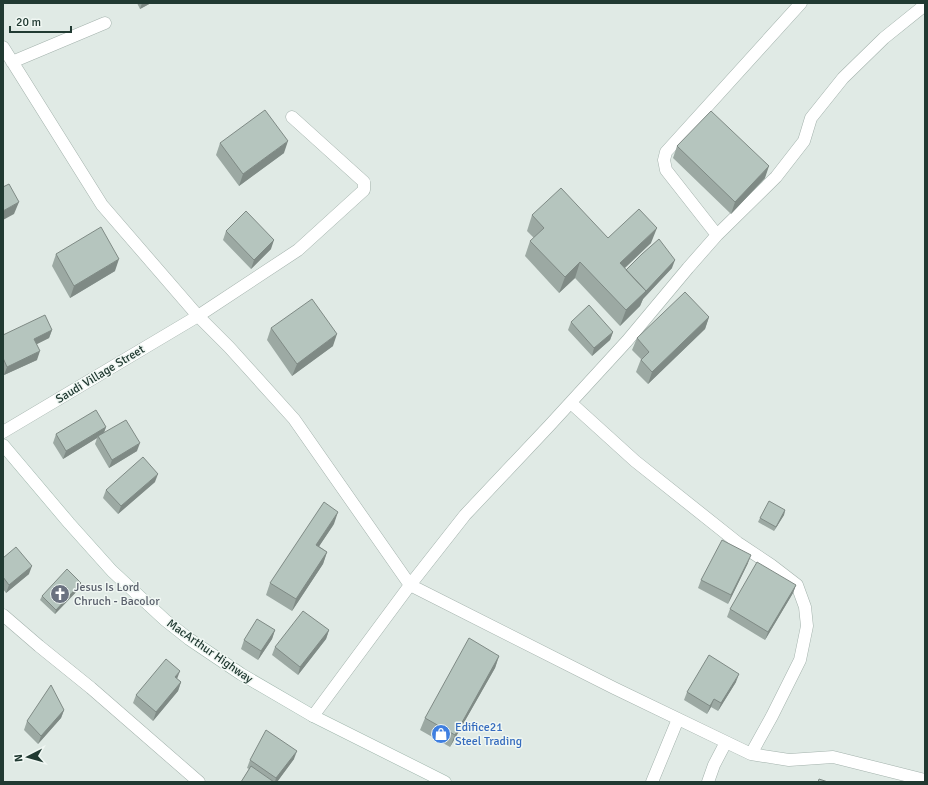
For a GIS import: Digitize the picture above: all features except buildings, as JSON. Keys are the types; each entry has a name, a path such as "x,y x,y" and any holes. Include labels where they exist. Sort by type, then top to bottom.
{"street":[{"path":"718,235 666,170 664,160 666,152 801,3"},
{"path":"313,716 410,585 465,515 627,341 688,268 718,235 776,177 804,141 811,118 843,78 884,38 925,5"},
{"path":"12,62 105,23"},
{"path":"3,47 102,205 198,316 229,347 294,419 410,585 614,688 751,754 789,760 833,757 925,780"},
{"name":"Saudi Village Street","path":"3,432 198,316 298,250 364,190 364,182 292,117"},
{"path":"571,402 635,461 738,543 797,585 805,608 807,626 800,660 751,754"},
{"name":"MacArthur Highway","path":"4,447 112,571 165,620 189,639 241,674 313,716 445,782"},
{"path":"3,615 91,688 199,782"},
{"path":"652,782 678,719"},
{"path":"708,782 714,765 726,742"}],"place":[{"name":"Jesus Is Lord Chruch - Bacolor","path":"60,594"},
{"name":"Edifice21 Steel Trading","path":"441,734"}]}
